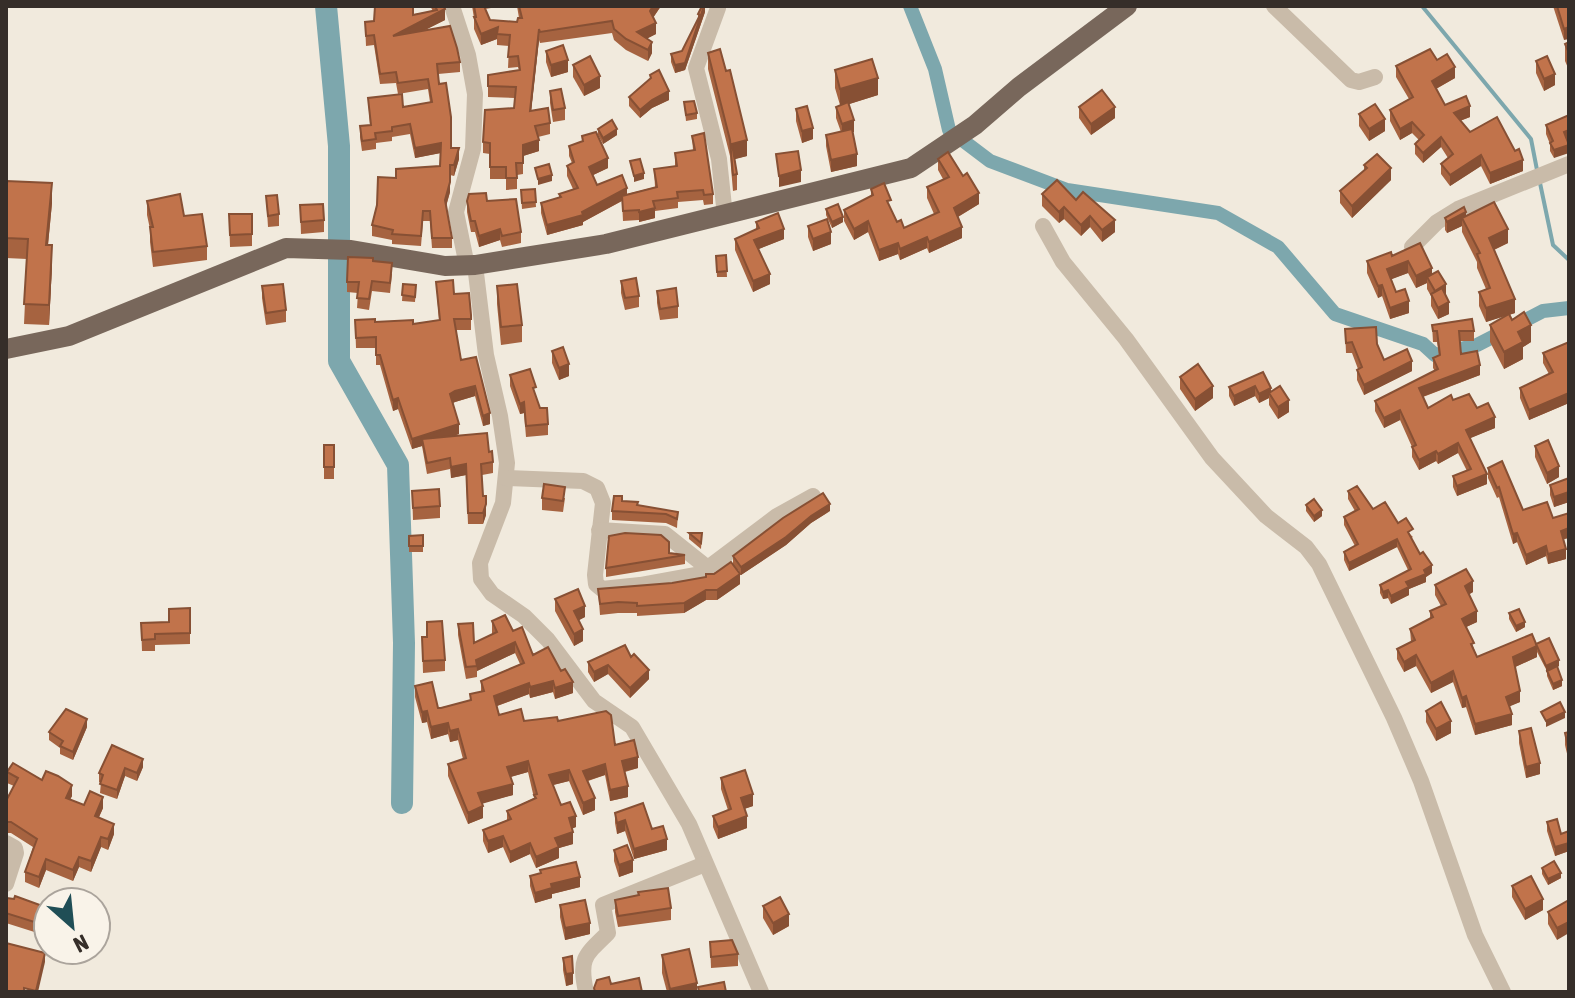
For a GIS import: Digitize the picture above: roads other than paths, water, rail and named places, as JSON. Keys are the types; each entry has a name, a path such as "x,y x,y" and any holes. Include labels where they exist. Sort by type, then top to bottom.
{"main road":[{"path":"6,349 69,336 264,255 297,247 351,250 445,266 471,266 606,244 911,168 947,146 1127,6"}],"street":[{"path":"452,6 468,55 475,94 473,149 456,212 471,266 506,448 506,478 497,521 480,563 482,583 492,594 524,616 548,640 594,701 632,727 689,824 761,992"},
{"path":"1274,6 1351,80 1359,82 1375,77"},
{"path":"718,8 696,68 719,159 725,216"},
{"path":"1412,247 1450,213 1569,164"},
{"path":"1043,226 1080,285 1126,339 1212,458 1266,516 1306,547 1326,574 1402,736 1475,935 1503,992"},
{"path":"506,478 590,483 597,488 603,497 595,575 596,584 602,589 685,578 709,569 777,516 813,496"},
{"path":"599,530 665,534 709,569"},
{"path":"6,843 16,851 6,884"},
{"path":"586,992 582,963 608,933 603,905 705,864"}],"waterway":[{"path":"326,6 339,146 339,361 398,465 404,643 402,803"},
{"path":"910,6 935,69 949,130 990,161 1067,190 1218,213 1278,247 1335,314 1423,344 1435,355 1477,345 1543,311 1569,308"},
{"path":"1422,6 1531,139 1537,170"},
{"path":"1540,183 1553,245 1569,260"}]}
